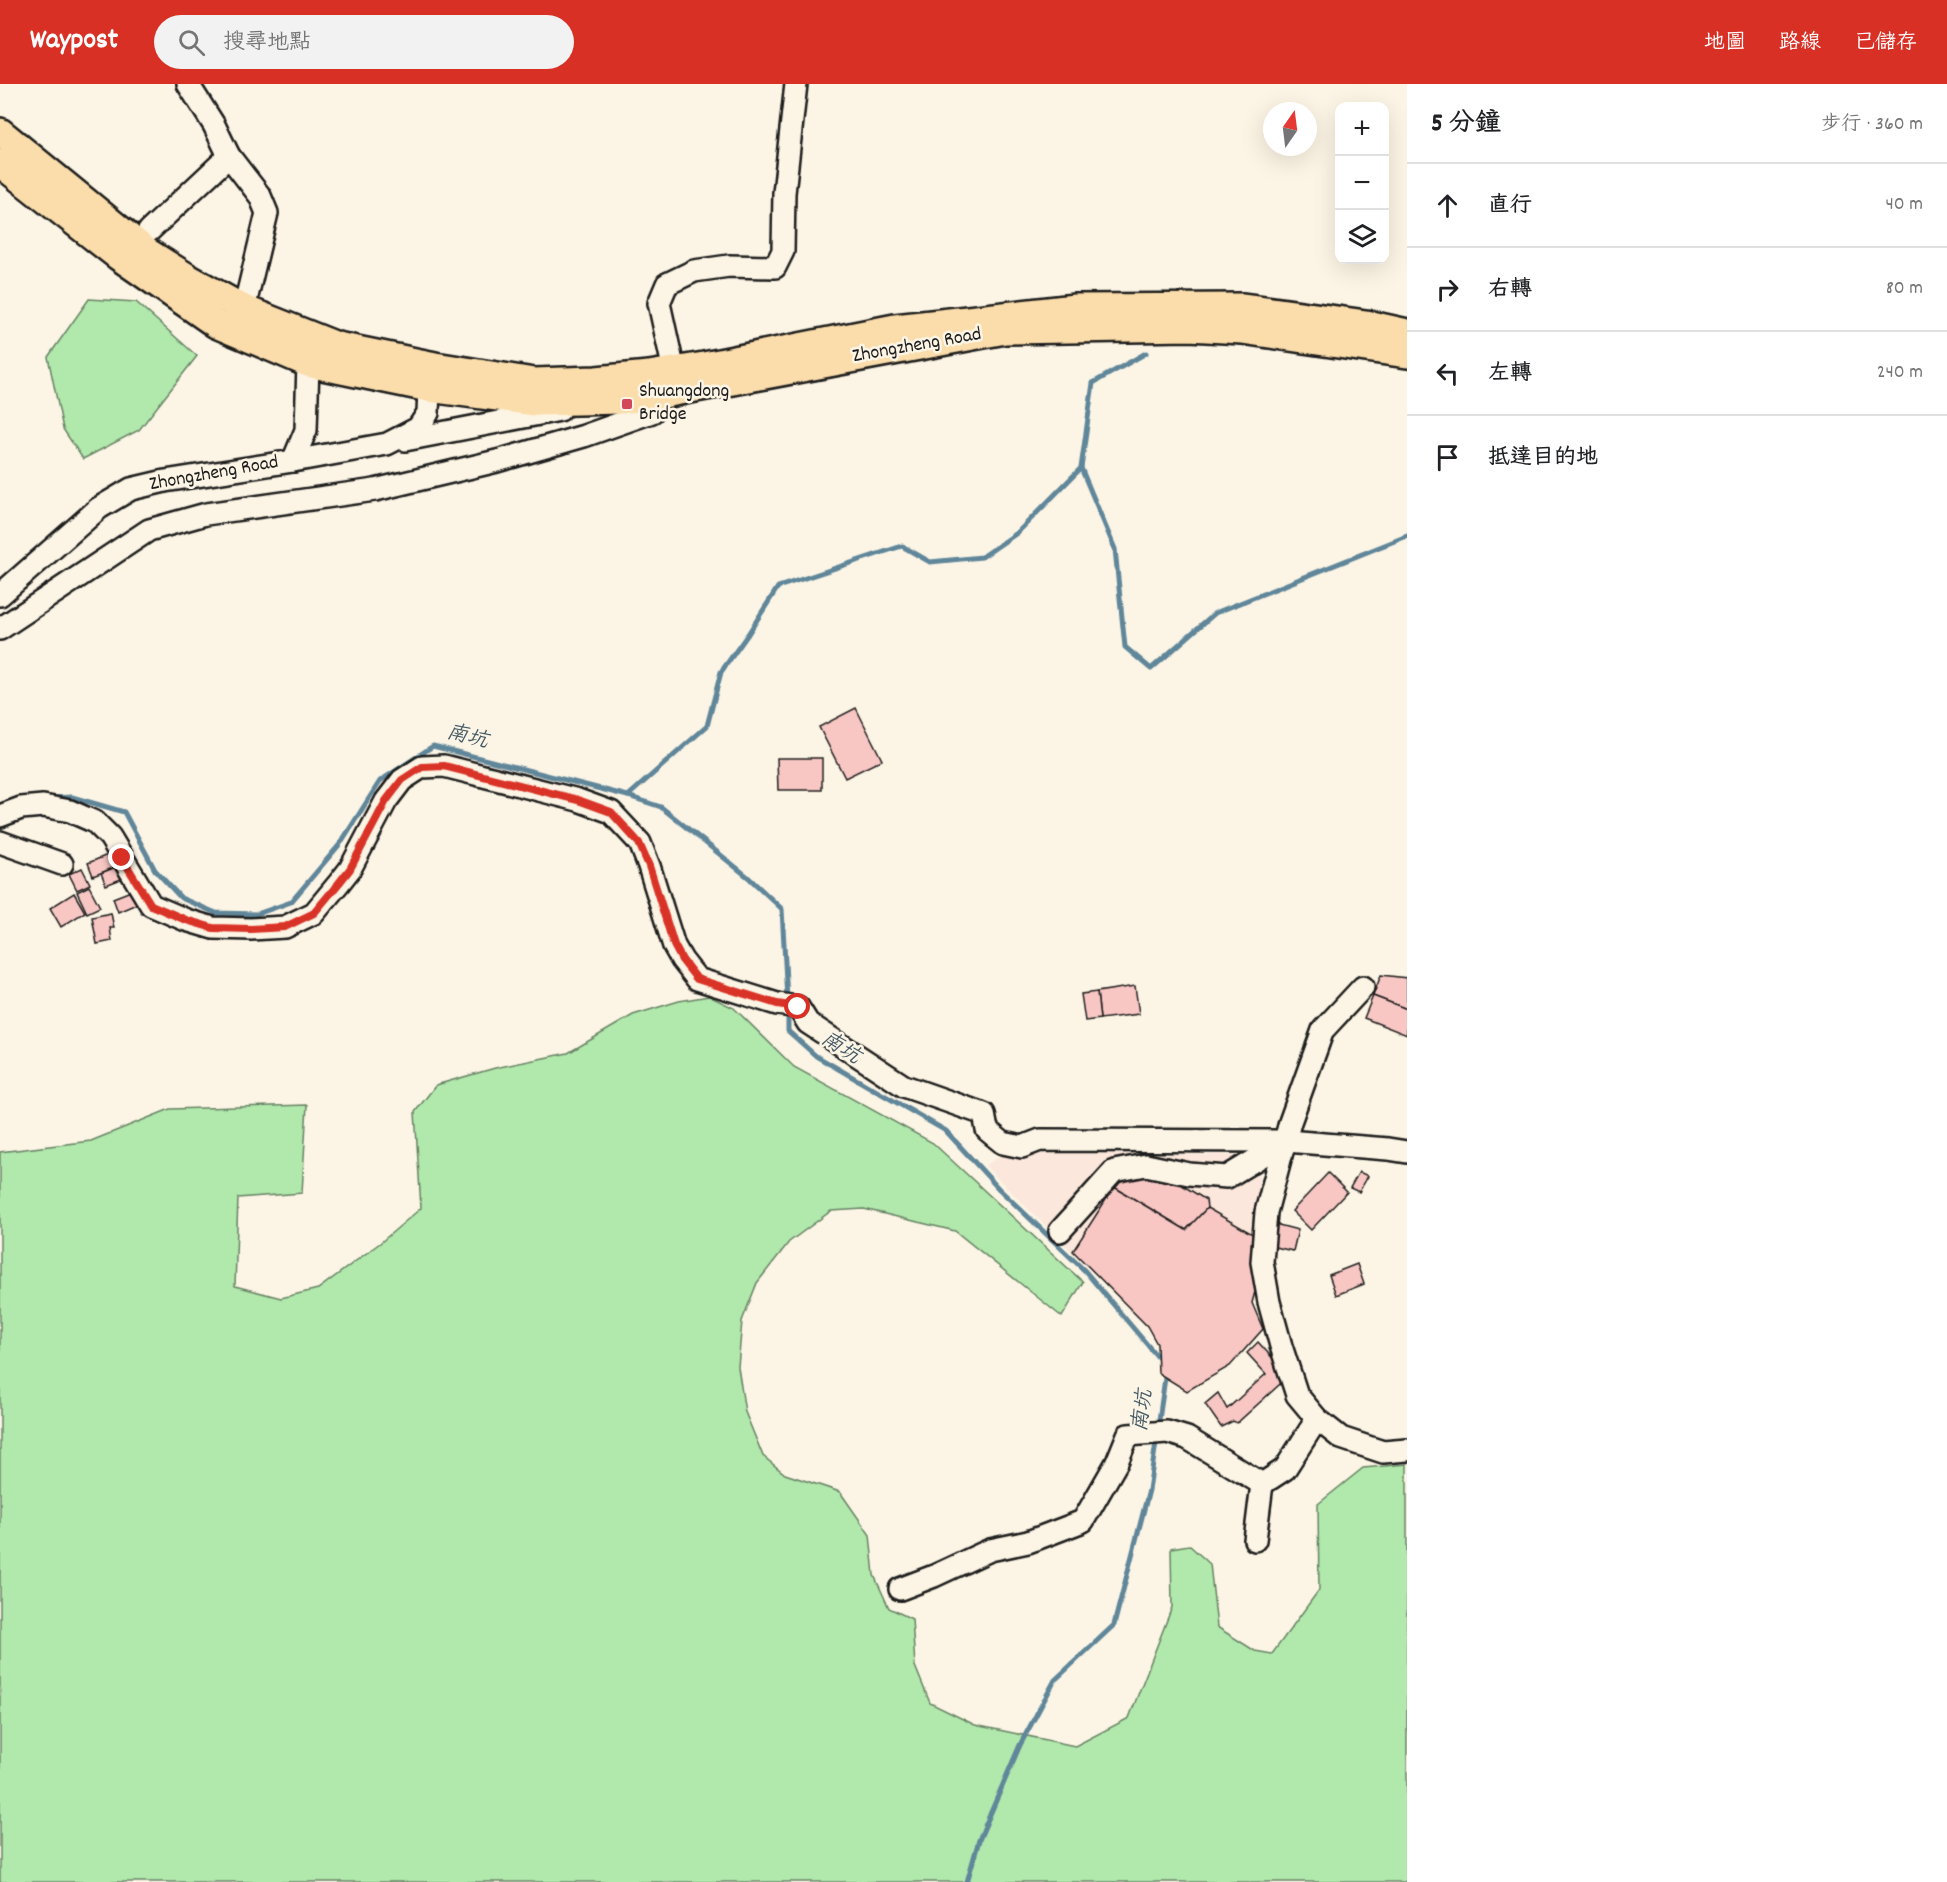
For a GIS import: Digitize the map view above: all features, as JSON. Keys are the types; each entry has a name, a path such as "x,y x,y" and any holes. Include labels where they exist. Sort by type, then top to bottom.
{"main road":[{"name":"Zhongzheng Road","path":"0,132 147,252 244,309 337,346 432,377 535,402 612,400 652,396 1005,330 1189,327 1242,330 1407,354"},
{"name":"Zhongzheng Road","path":"0,163 118,256 216,324 308,363 432,377 534,382 596,380 674,371 895,328 1075,308 1243,307 1366,324 1407,333"}],"street":[{"path":"188,84 214,125 229,156 260,196 267,213 244,309"},
{"path":"674,371 659,303 667,284 694,271 729,266 775,267 783,251 784,193 796,84"},
{"path":"149,231 229,156"},
{"path":"292,461 306,430 308,363"},
{"name":"Zhongzheng Road","path":"0,595 99,508 131,489 165,481 387,444 418,428 428,413 432,377"},
{"path":"0,629 149,530 207,514 375,490 497,461 585,436 652,412 652,396"},
{"path":"387,444 612,400"},
{"path":"0,816 21,808 43,806 70,812 95,822 110,837 151,905 186,920 213,928 285,927 314,913 339,883 350,869 386,801 402,780 422,767 444,766 578,800 611,812 639,843 649,866 674,945 697,979 777,1004 798,1007 808,1023 904,1086 984,1114 987,1130 1003,1143 1022,1147 1040,1140 1286,1141 1407,1152"},
{"path":"0,842 62,864"},
{"path":"1363,987 1323,1030 1290,1122 1266,1212 1262,1262 1269,1302 1297,1395 1317,1419 1341,1438 1383,1452 1407,1450"},
{"path":"1060,1231 1114,1171 1146,1164 1189,1174 1227,1177 1286,1141"},
{"path":"1262,1484 1286,1469 1317,1419"},
{"path":"900,1589 990,1550 1028,1542 1083,1521 1117,1462 1128,1435 1157,1432 1187,1438 1262,1484"},
{"path":"1255,1540 1262,1484"}],"shaded area":[{"path":"1005,1152 1249,1155 1263,1185 1261,1269 1252,1303 1263,1329 1230,1366 1187,1391 1158,1373 1157,1344 1147,1326 985,1166"}],"green space":[{"path":"89,299 136,302 197,356 139,430 83,459 63,429 48,357"},
{"path":"709,996 734,1008 794,1067 933,1143 1083,1282 1062,1317 955,1231 864,1209 831,1211 789,1242 757,1283 742,1321 738,1367 745,1412 763,1456 785,1474 840,1492 870,1535 874,1575 889,1608 912,1619 915,1666 930,1703 975,1725 1075,1746 1129,1718 1172,1607 1171,1548 1189,1545 1210,1564 1217,1627 1255,1651 1272,1654 1319,1590 1318,1504 1363,1468 1407,1464 1407,1882 0,1882 0,1152 91,1141 170,1109 307,1105 302,1193 238,1198 235,1286 281,1298 318,1289 380,1243 421,1208 415,1112 436,1085 495,1068 568,1053 633,1015 679,1001"}],"building":[{"path":"856,708 882,760 845,778 819,727"},
{"path":"777,758 822,758 822,790 778,790"},
{"path":"115,852 121,865 93,876 88,863"},
{"path":"121,865 126,877 106,885 101,873"},
{"path":"82,868 90,884 77,890 69,874"},
{"path":"89,886 100,907 87,913 77,892"},
{"path":"136,889 141,902 118,912 113,898"},
{"path":"74,893 85,912 61,927 50,908"},
{"path":"111,913 114,928 110,928 112,941 97,944 92,917"},
{"path":"1381,975 1407,978 1407,1009 1373,996"},
{"path":"1135,986 1139,1014 1100,1019 1097,992"},
{"path":"1097,992 1100,1019 1085,1021 1081,994"},
{"path":"1373,996 1407,1009 1407,1035 1364,1018"},
{"path":"1359,1172 1368,1176 1359,1192 1350,1188"},
{"path":"1128,1173 1163,1173 1206,1200 1207,1208 1186,1230 1114,1187"},
{"path":"1328,1173 1347,1192 1311,1230 1292,1211"},
{"path":"1114,1187 1186,1230 1207,1208 1256,1236 1261,1269 1252,1303 1263,1329 1230,1366 1187,1391 1158,1373 1157,1344 1147,1326 1073,1251"},
{"path":"1271,1223 1298,1230 1293,1251 1266,1245"},
{"path":"1357,1264 1364,1284 1336,1295 1329,1275"},
{"path":"1258,1342 1289,1376 1237,1423 1233,1421 1221,1427 1205,1404 1218,1393 1227,1409 1266,1374 1247,1353"}],"waterway":[{"path":"1081,468 1093,383 1146,353"},
{"path":"628,796 707,726 721,672 778,587 902,546 930,562 982,557 1017,533 1081,468 1115,549 1125,647 1151,669 1215,613 1407,536"},
{"name":"南坑","path":"52,798 72,797 124,812 155,870 181,898 216,913 257,914 291,902 340,844 380,781 433,746 628,796 661,807 748,877 782,909 787,999"},
{"name":"南坑","path":"788,1012 788,1031 816,1056 946,1131 999,1189 1085,1271 1161,1361"},
{"name":"南坑","path":"1158,1427 1166,1371"},
{"name":"南坑","path":"967,1882 979,1840 1020,1745 1055,1680 1114,1625 1149,1490 1157,1436"}],"place":[{"name":"Shuangdong Bridge","path":"627,404"}],"route":[{"path":"122,858 151,905 186,920 213,928 285,927 314,913 339,883 350,869 386,801 402,780 422,767 444,766 578,800 611,812 639,843 649,866 674,945 697,979 777,1004 798,1007"}]}
